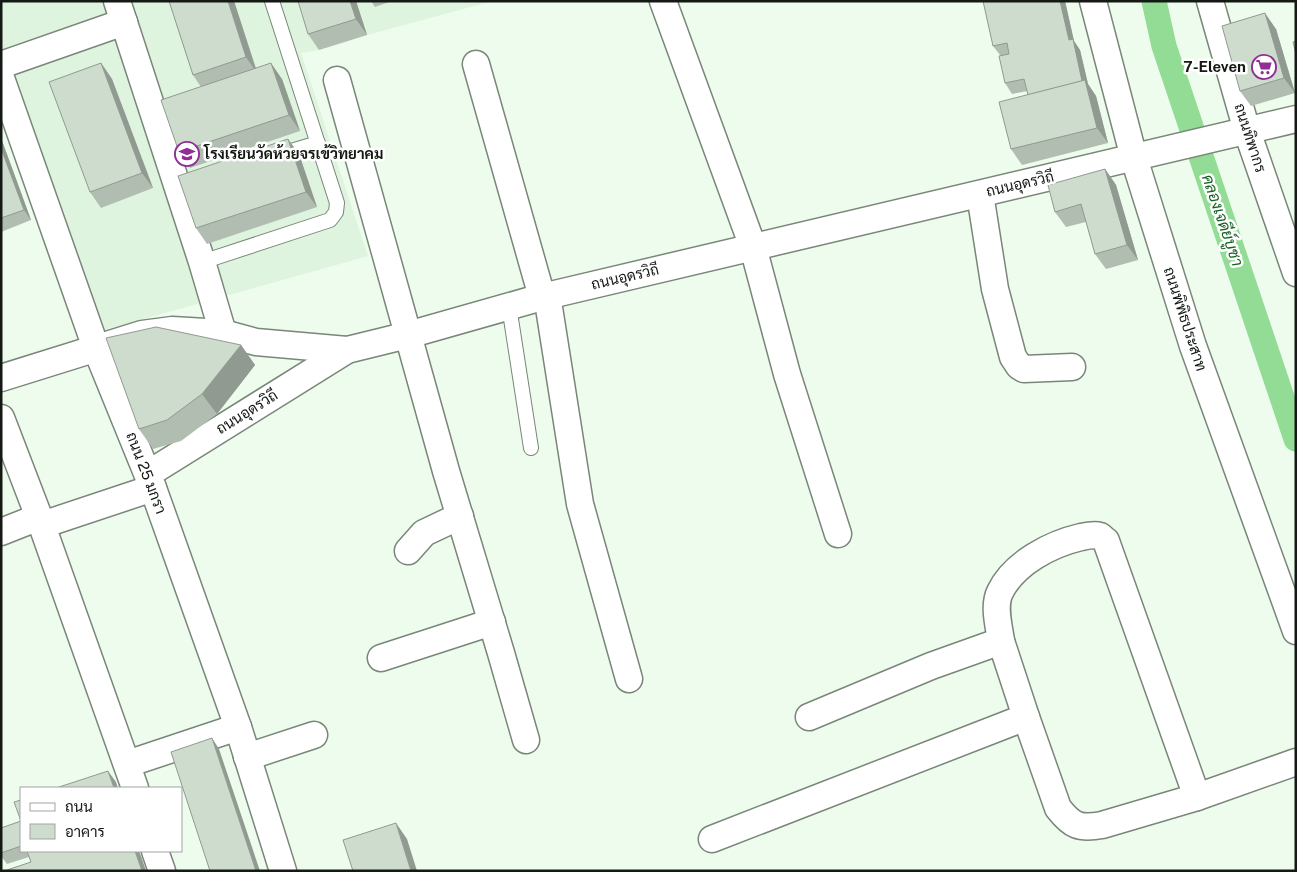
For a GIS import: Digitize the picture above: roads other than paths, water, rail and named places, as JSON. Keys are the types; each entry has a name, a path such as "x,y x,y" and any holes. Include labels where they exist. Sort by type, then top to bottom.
{"street":[{"path":"663,1 753,247 787,374 838,534"},
{"name":"ถนนพิพิธประสาท","path":"1093,1 1134,158 1193,346 1296,631"},
{"name":"ถนนทิพากร","path":"1210,1 1247,131 1296,273"},
{"path":"1,65 121,12 182,184 223,334"},
{"path":"476,64 544,296 580,504 629,679"},
{"name":"ถนน 25 มกรา","path":"1,78 96,348 150,481 238,727 283,871"},
{"path":"337,80 408,336 526,740"},
{"name":"ถนนอุดรวิถี","path":"1,532 40,521 150,481 347,350 408,336 544,296 1296,119"},
{"path":"980,194 995,289 1013,357 1018,366 1024,369 1072,367"},
{"path":"1,378 142,334 165,331 223,334 256,342 347,350"},
{"path":"1,418 40,521 135,787"},
{"path":"408,551 424,533 460,516"},
{"path":"1197,796 1106,541 1099,536 1090,535 1066,540 1040,553 1010,577 999,593 997,616 1001,641 1026,717 1058,808 1067,820 1078,826 1088,828 1102,825 1197,796 1296,762"},
{"path":"381,658 492,622"},
{"path":"809,717 932,666 1001,641"},
{"path":"712,839 1026,717"},
{"path":"127,764 238,727"},
{"path":"247,757 314,736"},
{"path":"155,852 162,871"}],"lane":[{"path":"202,262 330,220 336,212 337,203 272,1"},
{"path":"262,160 318,143"},
{"path":"509,306 531,448"}],"waterway":[{"name":"คลองเจดีย์บูชา","path":"1154,1 1164,46 1296,439"}],"place":[{"name":"7-Eleven","path":"1264,67"},
{"name":"โรงเรียนวัดห้วยจรเข้วิทยาคม","path":"187,154"}]}
